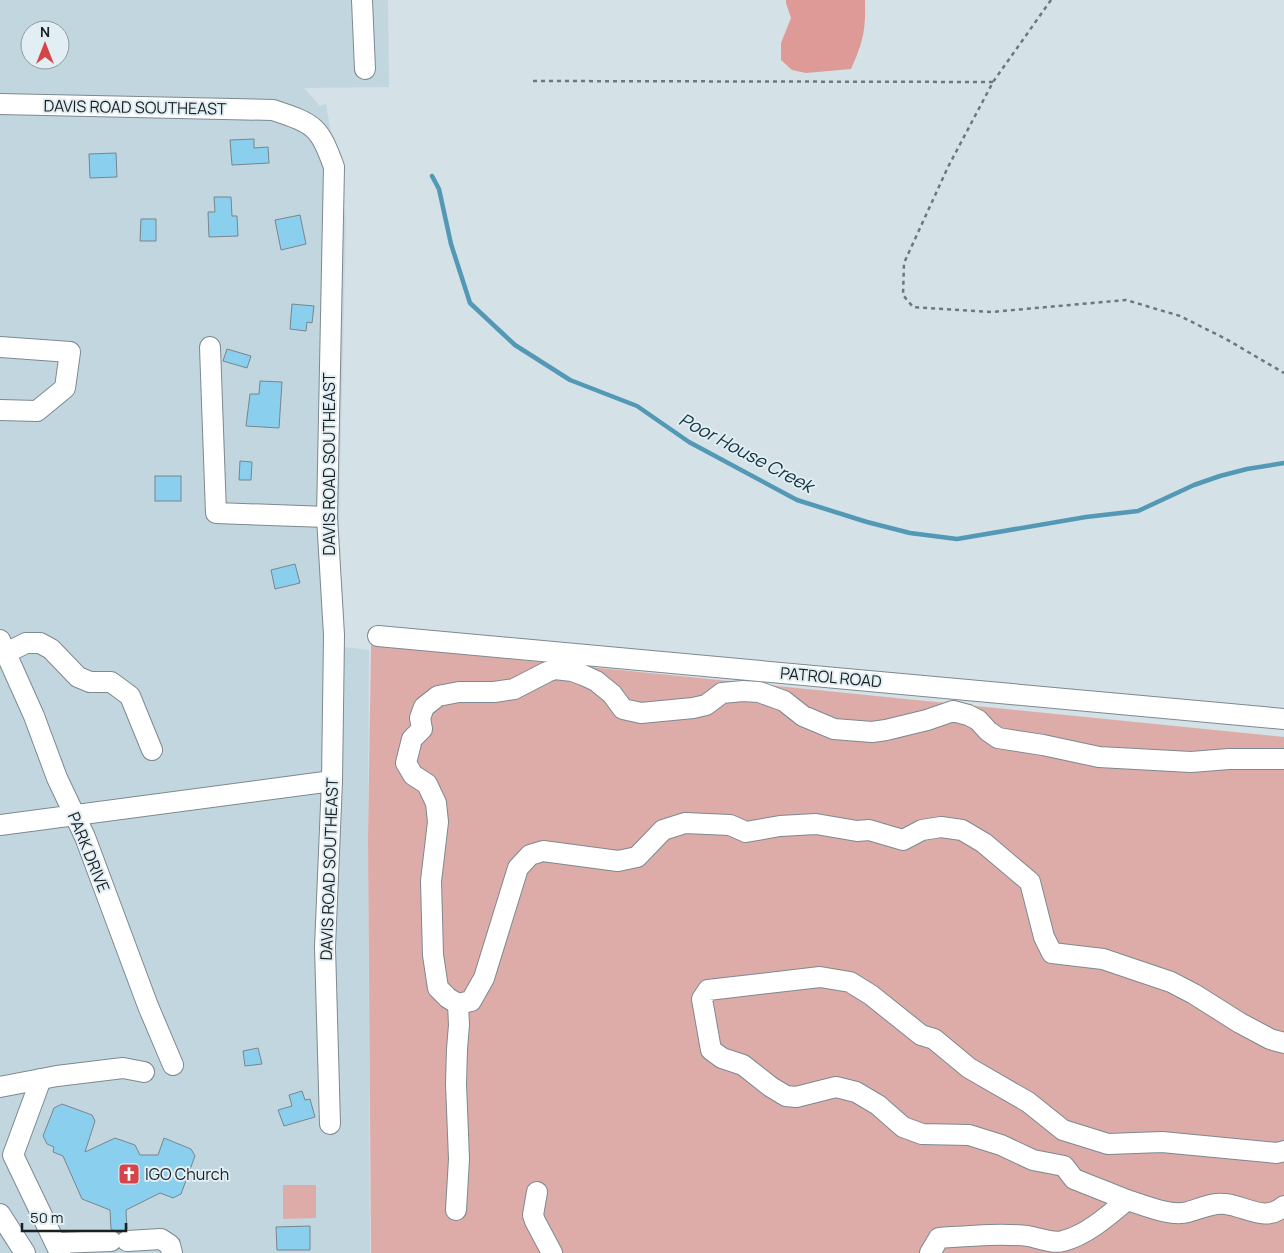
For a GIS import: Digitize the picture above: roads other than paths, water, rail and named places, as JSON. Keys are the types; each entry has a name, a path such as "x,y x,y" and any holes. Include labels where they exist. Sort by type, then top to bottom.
{"street":[{"path":"362,0 365,69"},
{"name":"DAVIS ROAD SOUTHEAST","path":"0,104 273,110 298,118 315,128 324,142 334,168 327,517 334,635 332,781 325,947 330,1124"},
{"path":"0,347 70,352 65,388 37,411 0,410"},
{"path":"210,347 216,513 327,517"},
{"name":"PATROL ROAD","path":"378,636 1284,719"},
{"path":"3,647 26,643 40,643 51,649 78,678 90,682 111,682 130,696 152,750"},
{"name":"PARK DRIVE","path":"3,647 34,716 57,778 75,816 148,1006 173,1065"},
{"path":"1284,760 1229,759 1191,762 1099,757 998,738 978,720 953,711 886,730 872,732 834,729 803,716 784,701 759,692 722,693 706,705 641,713 623,709 612,694 596,681 583,674 555,669 514,689 494,692 459,692 438,696 424,708 420,718 422,730 412,739 406,763 413,775 427,784 436,803 438,822 431,881 433,955 438,988 448,998 458,1004 471,1001 484,978 496,945 508,896 518,868 530,855 543,851 618,861 637,857 663,830 685,823 730,825 746,832 780,826 816,824 857,831 869,830 903,840 922,830 941,828 962,830 984,843 1030,882 1044,937 1052,954 1103,959 1163,979 1194,994 1240,1023 1270,1039 1284,1043"},
{"path":"0,826 332,781"},
{"path":"1284,1151 1277,1153 1162,1142 1108,1144 1069,1133 1062,1130 1028,1102 969,1068 934,1039 921,1035 871,995 850,982 820,977 756,984 708,990 702,999 711,1050 722,1058 743,1066 786,1096 796,1097 836,1087 856,1092 878,1105 903,1127 922,1134 969,1135 1001,1145 1033,1160 1064,1166 1074,1180 1166,1212 1186,1213 1195,1209 1224,1203 1259,1214 1272,1213 1284,1206"},
{"path":"456,1210 459,1159 456,1084 459,1025 458,1004"},
{"path":"0,1087 41,1079 122,1068 144,1072"},
{"path":"41,1079 14,1156 58,1248 119,1241 161,1240 170,1245 172,1253"},
{"path":"537,1192 533,1214 552,1253"},
{"path":"930,1253 939,1238 985,1234 1028,1236 1061,1242 1077,1236 1109,1215 1127,1200"},
{"path":"0,1215 10,1253"},
{"path":"0,1215 24,1253"}],"waterway":[{"name":"Poor House Creek","path":"432,176 439,189 451,244 470,303 515,345 570,380 637,406 689,442 797,500 910,533 957,539 1086,517 1138,511 1194,485 1220,476 1284,463"}],"place":[{"name":"IGO Church","path":"129,1174"}]}
